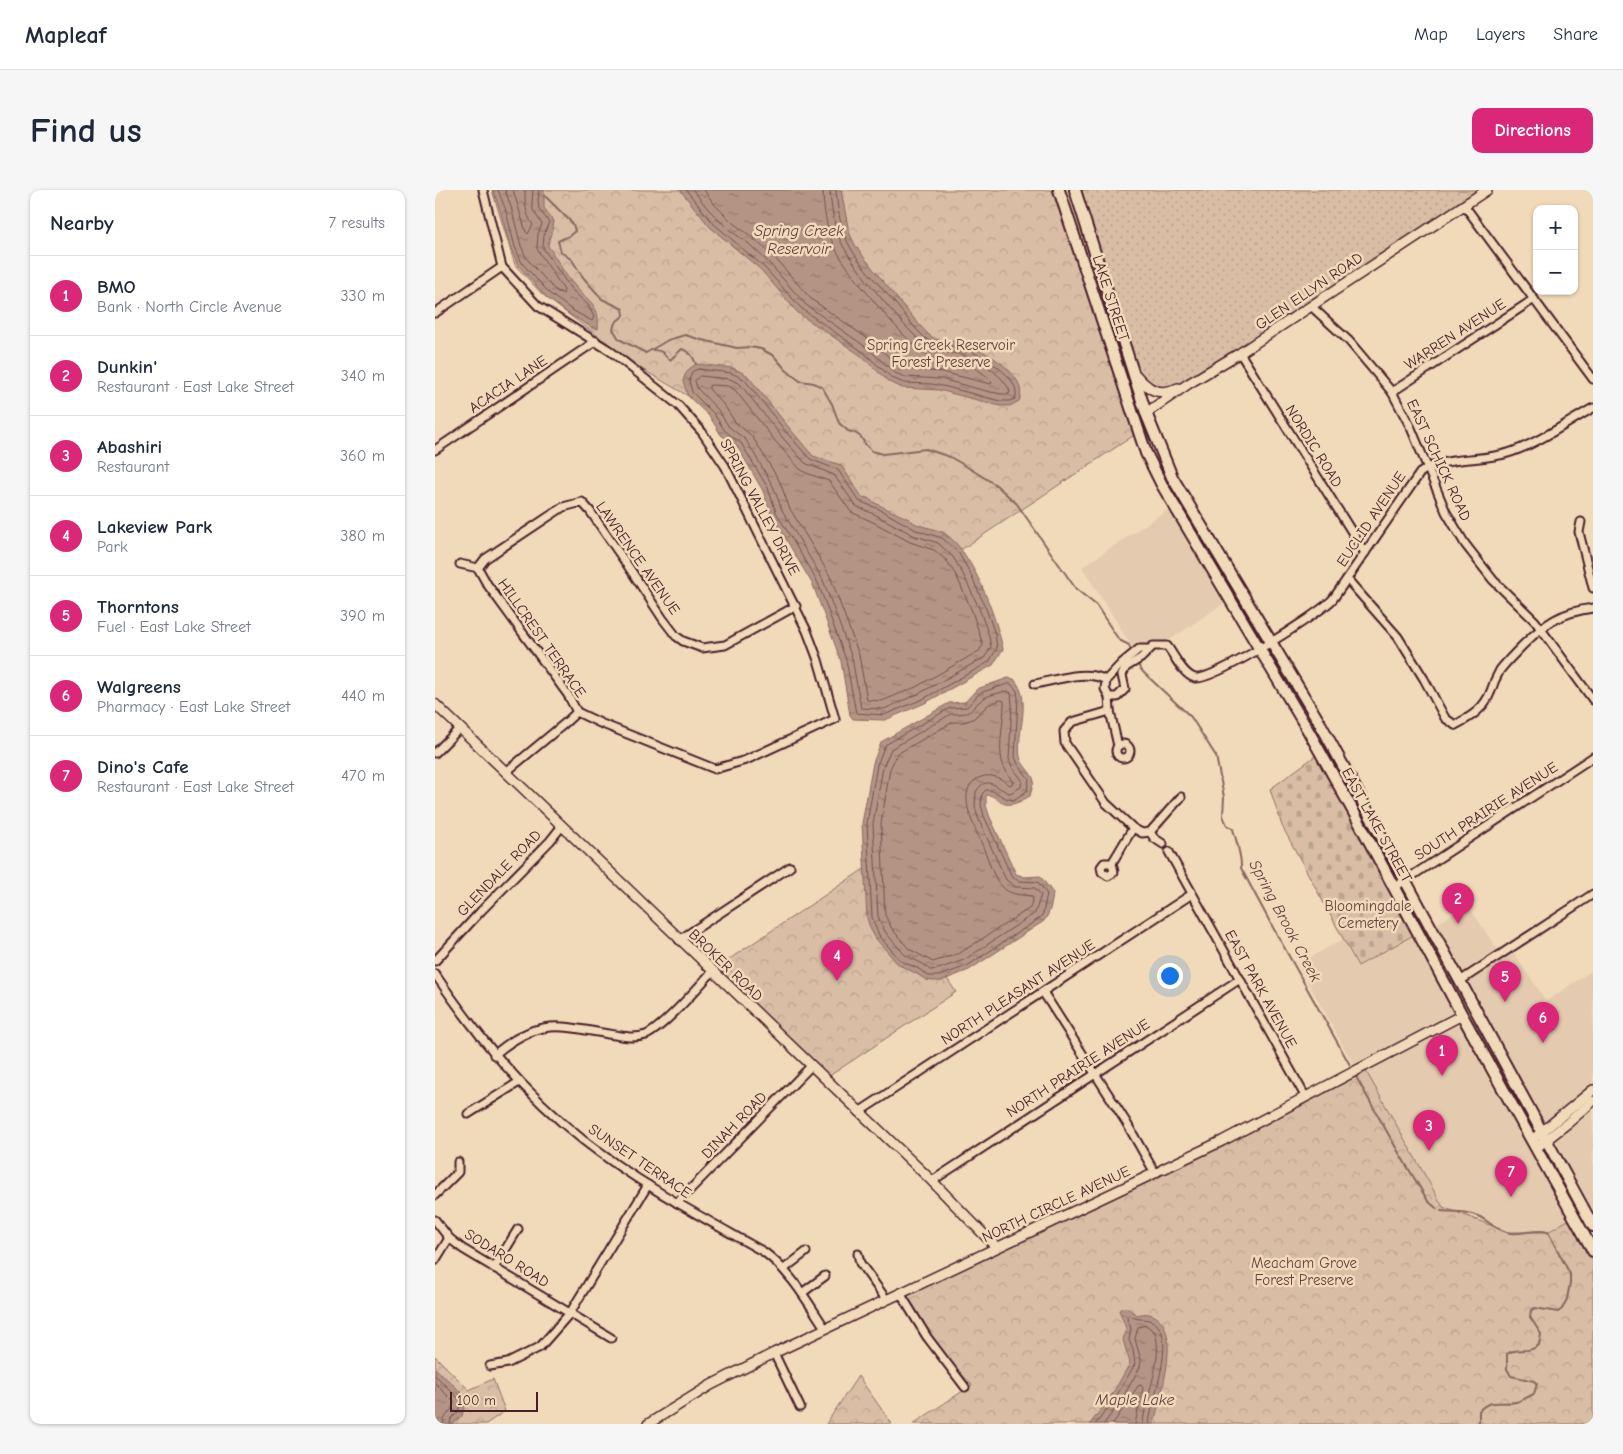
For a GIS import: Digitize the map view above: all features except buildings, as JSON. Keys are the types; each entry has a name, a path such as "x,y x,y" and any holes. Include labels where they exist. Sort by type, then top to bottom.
{"main road":[{"name":"LAKE STREET","path":"1059,190 1134,415"},
{"name":"LAKE STREET","path":"1075,190 1146,413"},
{"path":"1134,415 1146,413"},
{"name":"EAST LAKE STREET","path":"1146,413 1173,477 1321,725 1593,1226"},
{"name":"EAST LAKE STREET","path":"1134,415 1146,453 1162,484 1310,735 1593,1251"}],"street":[{"name":"SPRING VALLEY DRIVE","path":"483,190 502,267 538,306 596,341 678,406 707,438 725,466 796,606 818,660 835,719 746,760 715,769 672,752"},
{"name":"GLEN ELLYN ROAD","path":"1146,413 1487,190"},
{"path":"1464,205 1593,379"},
{"path":"435,312 502,267"},
{"name":"WARREN AVENUE","path":"1392,392 1534,299"},
{"name":"EAST SCHICK ROAD","path":"1311,306 1349,341 1392,392 1411,428 1446,512 1470,552 1493,580 1526,610 1541,627 1593,700"},
{"name":"ACACIA LANE","path":"435,450 596,341"},
{"name":"NORDIC ROAD","path":"1240,353 1365,553"},
{"path":"1133,373 1145,386 1162,393 1188,384"},
{"name":"EUCLID AVENUE","path":"1134,658 1153,646 1167,646 1187,673 1196,678 1209,675 1271,642 1326,607 1419,473 1427,468 1445,463 1494,457 1512,452 1593,408"},
{"name":"LAWRENCE AVENUE","path":"478,568 485,559 563,507 582,502 595,518 670,630 688,643 702,648 716,647 731,642 796,606"},
{"path":"1581,522 1579,532 1593,588"},
{"path":"460,564 478,568"},
{"name":"HILLCREST TERRACE","path":"478,568 487,584 568,695 577,712 672,752"},
{"path":"1347,579 1370,603 1398,638 1424,679 1445,718 1455,727 1475,714 1483,705 1504,664 1541,627 1562,615 1593,608"},
{"path":"1118,746 1110,711 1109,697 1105,689 1107,680 1134,658"},
{"path":"1109,697 1117,697 1125,689 1122,675 1134,658"},
{"path":"1035,684 1086,675 1097,675 1107,680"},
{"name":"BROKER ROAD","path":"435,704 932,1181 996,1247"},
{"path":"1110,711 1072,722 1064,732 1065,743 1106,803 1133,828 1142,833 1150,832 1181,797"},
{"path":"506,772 577,712"},
{"path":"435,753 460,728"},
{"name":"SOUTH PRAIRIE AVENUE","path":"1395,888 1593,757"},
{"name":"GLENDALE ROAD","path":"435,961 550,841 562,826"},
{"path":"1113,863 1133,828"},
{"path":"1150,832 1154,838 1163,844"},
{"name":"EAST PARK AVENUE","path":"1169,852 1305,1096"},
{"path":"679,940 790,867"},
{"name":"NORTH PLEASANT AVENUE","path":"859,1112 1192,894"},
{"path":"1460,981 1593,894"},
{"path":"495,1055 511,1040 522,1034 545,1027 574,1028 626,1037 647,1035 659,1026 713,972"},
{"name":"SUNSET TERRACE","path":"435,974 466,1019 495,1055 550,1112 612,1162 648,1186 764,1252 784,1269 825,1328"},
{"name":"NORTH PRAIRIE AVENUE","path":"932,1181 1240,979"},
{"path":"1043,992 1159,1171"},
{"name":"NORTH CIRCLE AVENUE","path":"648,1424 711,1385 774,1353 1222,1141 1475,1008"},
{"name":"DINAH ROAD","path":"677,1203 811,1066"},
{"path":"468,1114 519,1082"},
{"path":"1534,1144 1593,1090"},
{"path":"1543,1136 1593,1101"},
{"path":"435,1195 458,1172 457,1162"},
{"path":"489,1366 508,1363 541,1347 570,1313 648,1186"},
{"name":"SODARO ROAD","path":"435,1220 449,1238 494,1268 611,1338"},
{"path":"494,1268 518,1229"},
{"path":"435,1261 449,1238"},
{"path":"784,1269 806,1252"},
{"path":"858,1254 860,1264 886,1300"},
{"path":"802,1294 825,1276"},
{"path":"900,1293 927,1337 965,1387"},
{"path":"774,1353 800,1407"}],"shaded area":[{"path":"1172,507 1227,601 1158,648 1150,650 1141,661 1082,567"},
{"path":"1467,904 1500,953 1510,947 1546,1001 1593,970 1593,1087 1542,1129 1433,927"},
{"path":"1417,933 1459,1014 1355,1068 1298,964 1343,939 1358,966"},
{"path":"1461,1019 1571,1219 1548,1232 1508,1232 1443,1207 1364,1069"},
{"path":"1593,1103 1593,1222 1548,1141"}],"green space":[{"name":"Spring Creek Reservoir Forest Preserve","path":"492,190 1058,190 1139,432 962,549 906,523 642,369 572,317 542,294 515,265"},
{"path":"1076,190 1481,190 1239,351 1175,387 1156,388 1136,372"},
{"name":"Bloomingdale Cemetery","path":"1318,754 1417,933 1358,966 1282,826 1270,789"},
{"path":"870,865 956,992 826,1078 713,970"},
{"name":"Meacham Grove Forest Preserve","path":"1363,1066 1443,1207 1508,1232 1548,1232 1573,1217 1593,1251 1593,1424 913,1424 972,1385 927,1337 900,1293 1222,1141"},
{"path":"435,1356 469,1390 493,1379 505,1411 486,1424 435,1424"},
{"path":"858,1376 892,1424 826,1424"}],"water":[{"path":"493,190 544,190 544,208 554,221 548,246 571,281 593,304 597,314 598,329 569,314 547,298 518,265 511,249"},
{"name":"Spring Creek Reservoir","path":"680,190 841,190 849,232 855,245 900,302 932,337 973,346 1003,365 1018,382 1021,391 1019,401 1010,406 1000,406 939,390 903,388 889,382 860,355 798,313 761,270 710,227"},
{"path":"696,364 733,368 747,375 813,456 841,465 862,497 868,498 918,525 944,533 955,542 974,569 995,620 1003,649 993,665 925,703 885,720 853,719 850,715 841,661 813,585 771,514 763,491 737,446 721,435 710,417 688,396 683,381 689,369"},
{"path":"1008,678 1014,679 1020,688 1023,706 1019,747 1020,757 1034,781 1030,796 1023,800 1007,804 988,795 986,796 986,805 1016,874 1025,877 1040,876 1053,893 1050,908 1044,921 969,970 941,981 926,980 899,965 876,939 867,918 862,823 873,763 881,742 949,703 965,702 977,689"},
{"name":"Maple Lake","path":"1127,1308 1137,1315 1149,1314 1160,1320 1166,1331 1168,1346 1167,1363 1154,1424 1090,1424 1113,1393 1130,1363 1123,1340 1126,1328 1119,1310"},
{"path":"435,1368 462,1393 466,1400 462,1416 452,1424 435,1424"}],"waterway":[{"name":"Spring Brook Creek","path":"545,196 573,224 575,231 558,241 561,252 572,260 582,276 602,299 623,309 624,315 615,323 613,329 619,339 646,353 668,340 685,335 737,348 752,347 761,349 774,356 786,370 800,381 814,383 822,387 832,404 839,423 848,431 861,437 872,451 883,454 926,449 950,457 964,465 996,485 1017,504 1076,589 1096,605 1119,640 1129,645 1132,653"},
{"path":"653,350 662,352 670,360 682,349 691,355 696,364"},
{"name":"Spring Brook Creek","path":"1137,664 1143,672 1191,717 1216,756 1224,797 1223,816 1227,825 1233,829 1240,854 1241,868 1350,1065"},
{"name":"Spring Brook Creek","path":"1355,1075 1428,1201 1436,1208"},
{"name":"Spring Brook Creek","path":"1441,1211 1476,1215 1497,1228 1510,1233 1548,1232 1570,1274 1567,1299 1562,1309 1558,1312 1535,1308 1531,1310 1530,1317 1541,1334 1539,1345 1530,1350 1515,1351 1507,1354 1507,1369 1511,1376 1534,1381 1537,1384 1534,1394 1516,1402 1492,1403 1483,1407 1479,1411 1479,1424"}],"place":[{"name":"Dunkin'","path":"1458,924"},
{"name":"Lakeview Park","path":"837,981"},
{"name":"Thorntons","path":"1505,1002"},
{"name":"Walgreens","path":"1543,1043"},
{"name":"BMO","path":"1442,1076"},
{"name":"Abashiri","path":"1429,1151"},
{"name":"Dino's Cafe","path":"1511,1197"}]}
